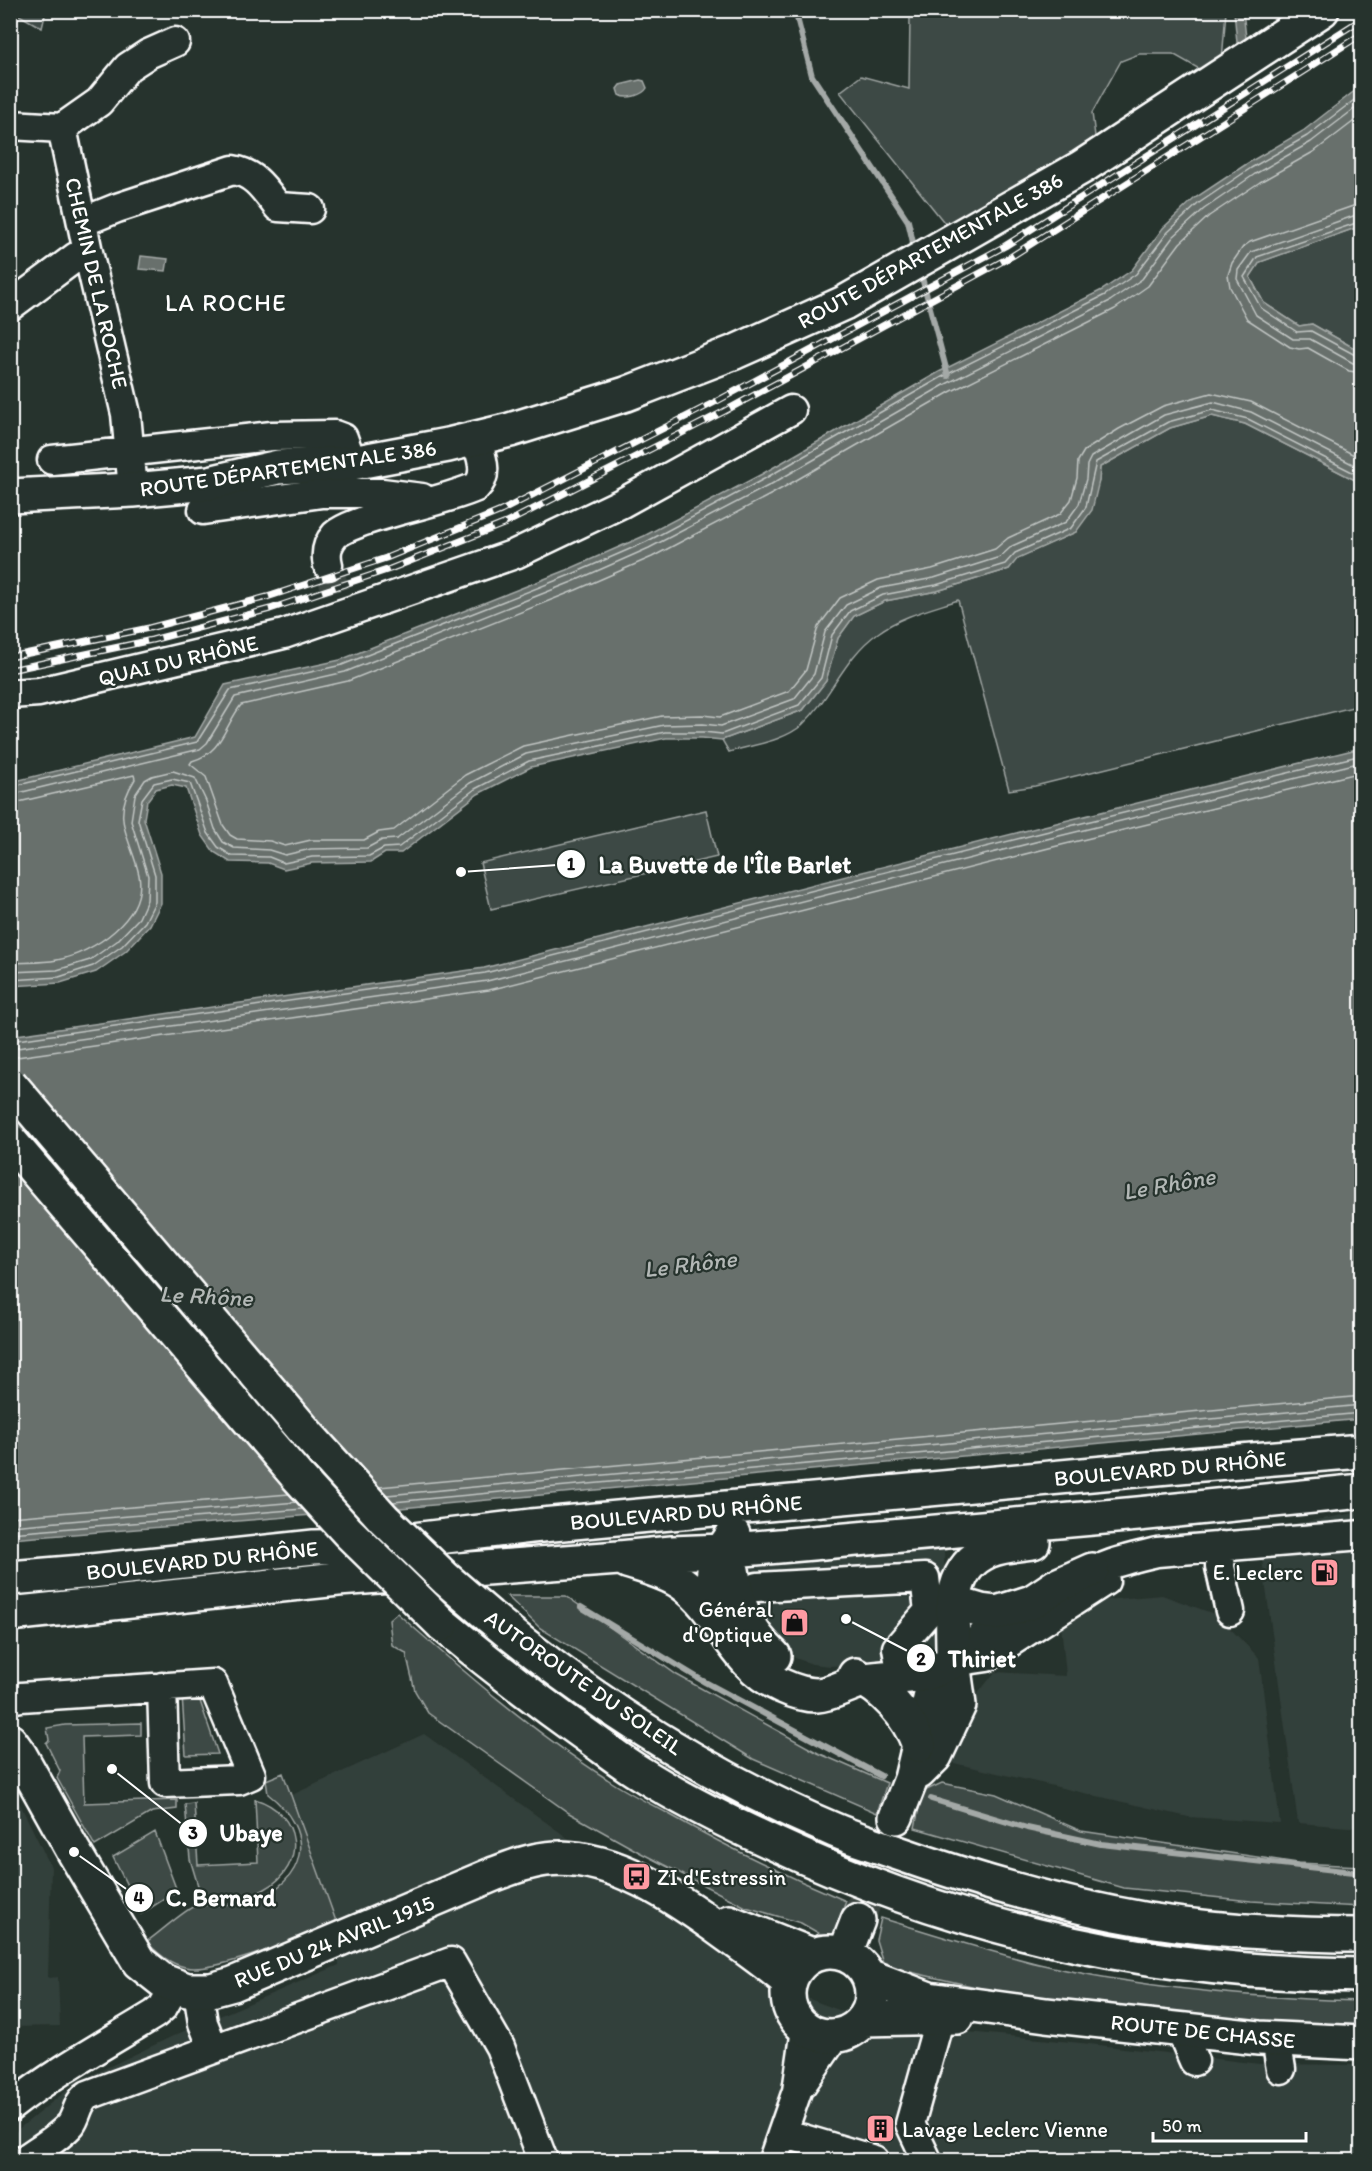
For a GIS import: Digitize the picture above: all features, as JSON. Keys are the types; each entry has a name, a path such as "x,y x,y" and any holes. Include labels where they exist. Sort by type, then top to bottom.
{"main road":[{"name":"ROUTE DÉPARTEMENTALE 386","path":"10,496 133,490 209,483 278,467 352,463 476,438 626,394 735,352 844,303 1082,167 1322,10"},
{"name":"AUTOROUTE DU SOLEIL","path":"10,1084 294,1418 376,1510 489,1616 545,1660 665,1743 728,1779 843,1833 935,1866 1049,1900 1148,1920 1229,1930 1362,1935"},
{"name":"AUTOROUTE DU SOLEIL","path":"10,1141 296,1476 356,1540 442,1624 508,1678 639,1773 712,1815 818,1864 875,1887 991,1926 1142,1959 1225,1969 1362,1975"},
{"name":"BOULEVARD DU RHÔNE","path":"10,1578 314,1547 362,1546 531,1526 1167,1467 1362,1452"},
{"path":"721,1626 713,1589 713,1577 716,1563 735,1532 764,1526 919,1515 1151,1492 1214,1483 1362,1452"},
{"name":"BOULEVARD DU RHÔNE","path":"10,1614 328,1580 672,1552 722,1551 1138,1514 1362,1491"},
{"path":"911,1779 935,1756 959,1705 941,1604 970,1561 989,1550 1104,1532 1138,1514"},
{"path":"362,1546 538,1543 686,1526 704,1532 722,1551 731,1568 740,1608 749,1629 762,1645 788,1665 823,1674 853,1675 865,1680 899,1708 913,1729 919,1745"},
{"path":"619,1558 682,1582 696,1595 745,1660 759,1672 792,1690 821,1695 865,1680 928,1673 953,1662"},
{"path":"941,1604 997,1613 1032,1602 1056,1586 1092,1570"},
{"path":"896,1817 911,1779 930,1699 953,1662"},
{"path":"10,1742 20,1755 139,1962 152,1974 187,1989"},
{"name":"RUE DU 24 AVRIL 1915","path":"187,1989 233,1984 494,1874 548,1858 593,1863 636,1877 683,1903 812,1955"},
{"name":"RUE DU 24 AVRIL 1915","path":"683,1903 789,1982"},
{"path":"845,1954 858,1920"},
{"path":"831,1951 845,1954 858,1962 868,1976 871,1985 871,2003 864,2019 851,2031 820,2033 796,2021 787,1998 789,1982 797,1967 812,1955 831,1951"},
{"name":"ROUTE DE CHASSE","path":"868,1976 929,1999 1046,2015 1180,2029 1278,2054 1362,2043"},
{"name":"ROUTE DE CHASSE","path":"864,2019 1046,2015"}],"street":[{"path":"10,125 62,128 99,102 128,67 148,54 175,42"},
{"name":"CHEMIN DE LA ROCHE","path":"62,128 126,414 133,490"},
{"path":"82,222 232,170 243,171 257,180 279,207 310,208"},
{"path":"10,306 76,257 88,252"},
{"name":"QUAI DU RHÔNE","path":"10,694 39,692 284,634 322,622 340,604 515,554 622,503 791,410"},
{"path":"52,460 272,436 335,435 343,438 352,463"},
{"path":"328,565 326,557 328,544 347,527 469,489 480,482 484,473 476,438"},
{"path":"203,510 322,493 382,493 433,500"},
{"path":"953,1662 981,1636 1023,1619 1092,1570 1127,1559 1157,1552 1221,1546 1266,1543 1351,1544"},
{"path":"1221,1546 1220,1567 1230,1611"},
{"path":"953,1662 987,1657 1109,1578 1127,1559"},
{"path":"757,1587 926,1578 941,1604 929,1611 897,1648 902,1676"},
{"path":"10,1699 162,1687"},
{"path":"24,2160 73,2122 81,2100 88,2095 451,1962 500,2048 543,2160"},
{"path":"10,2107 63,2070 155,2014 187,1989 213,2048"},
{"path":"927,2160 910,2124 940,2017"},
{"path":"1180,2029 1194,2061"},
{"path":"773,2160 820,2033"},
{"path":"783,2133 827,2149 874,2160"}],"shaded area":[{"path":"12,11 46,11 42,28"},
{"path":"908,11 1226,11 1222,60 1201,70 1173,54 1139,54 1121,61 1092,113 1096,144 947,226 840,92 861,76 909,89 910,16"},
{"path":"1361,226 1361,352 1312,324 1299,326 1264,303 1250,277 1260,262"},
{"path":"1212,416 1245,424 1361,483 1361,705 1035,786 1009,790 958,600 906,617 878,633 856,654 822,702 795,730 777,739 729,752 722,740 803,710 826,681 838,638 854,616 885,601 937,591 1009,569 1017,558 1076,532 1099,481 1100,467 1170,428"},
{"path":"706,810 717,857 491,909 480,863"},
{"path":"1361,1512 1361,1828 1298,1823 1258,1530"},
{"path":"944,1547 945,1630 938,1652 920,1660 830,1666 812,1664 795,1658 776,1647 743,1585 751,1564"},
{"path":"1162,1595 1217,1615 1259,1658 1280,1823 1188,1817 945,1761 972,1701 995,1672 1066,1676 1061,1624 1093,1601"},
{"path":"507,1596 566,1596 677,1675 818,1753 887,1783 877,1813 753,1759 540,1628"},
{"path":"397,1613 525,1721 614,1784 733,1848 846,1901 834,1934 820,1934 801,1923 746,1907 639,1852 569,1813 428,1713 415,1691 406,1653 392,1645 389,1620"},
{"path":"198,1695 218,1754 186,1755 182,1696"},
{"path":"141,1723 141,1735 82,1737 84,1803 177,1800 177,1809 152,1812 95,1846 57,1778 60,1771 46,1743 49,1740 47,1728 65,1725"},
{"path":"424,1734 770,1984 873,2023 1081,2043 1260,2064 1361,2065 1361,2160 11,2160 11,2135 77,2082 175,2035 339,1965 337,1924 292,1795"},
{"path":"283,1773 337,1924 260,1953 216,1965 198,1968 185,1967 169,1960 146,1942 184,1912 196,1906 250,1901 270,1892 294,1869 299,1854 299,1839 294,1824 283,1808 268,1794 266,1780"},
{"path":"942,1783 996,1794 1081,1831 1298,1863 1361,1866 1361,1907 1251,1901 1124,1888 915,1828 922,1792"},
{"path":"11,1790 51,1867 48,1978 58,1977 60,2026 11,2027"},
{"path":"255,1799 270,1806 290,1827 293,1854 288,1867 279,1879 258,1893 235,1898 202,1899 190,1859 185,1804 194,1803 198,1865 258,1862"},
{"path":"155,1832 177,1891 141,1914 113,1857"},
{"path":"881,1918 1019,1959 1119,1980 1240,1995 1361,2001 1361,2031 1180,2018 998,1992 884,1966 876,1940"}],"water":[{"path":"1234,11 1243,11 1247,47 1238,53"},
{"path":"644,81 647,88 642,93 630,97 619,95 617,89 620,85"},
{"path":"1361,86 1361,226 1260,262 1250,277 1264,303 1299,326 1312,324 1361,352 1361,483 1245,424 1212,416 1170,428 1100,467 1092,510 1076,532 1018,558 1009,569 937,591 885,601 854,616 838,638 826,681 803,710 722,740 666,738 531,767 478,794 401,853 385,853 371,862 312,863 284,869 268,863 230,862 214,852 202,835 186,788 172,785 156,789 147,801 144,819 161,873 161,903 150,925 126,951 96,972 60,983 11,986 11,782 195,737 225,685 340,660 567,570 644,536 762,474 939,372 1102,290 1132,270 1163,228 1195,198 1248,163 1303,131"},
{"path":"141,256 168,259 166,271 139,269"},
{"name":"Le Rhône","path":"1361,748 1361,1419 412,1507 11,1539 10,1036 484,968"}],"waterway":[{"path":"795,10 812,76 908,221 915,251"},
{"path":"920,270 948,376"},
{"path":"581,1607 703,1681 881,1776"},
{"path":"931,1799 1027,1828 1101,1844 1362,1873"}],"tunnel":[{"path":"328,565 337,595"},
{"path":"858,1920 896,1817"}],"railway":[{"path":"10,657 149,628 267,597 386,558 501,511 717,401 1005,246 1362,19"},
{"path":"10,670 152,640 270,609 390,569 506,523 723,412 1012,256 1362,34"}],"place":[{"name":"La Buvette de l'Île Barlet","path":"461,872"},
{"name":"E. Leclerc","path":"1324,1572"},
{"name":"Thiriet","path":"846,1619"},
{"name":"Général d'Optique","path":"794,1622"},
{"name":"Ubaye","path":"112,1769"},
{"name":"C. Bernard","path":"74,1852"},
{"name":"ZI d'Estressin","path":"636,1877"},
{"name":"Lavage Leclerc Vienne","path":"881,2129"}],"district":[{"name":"LA ROCHE","path":"226,303"}]}
